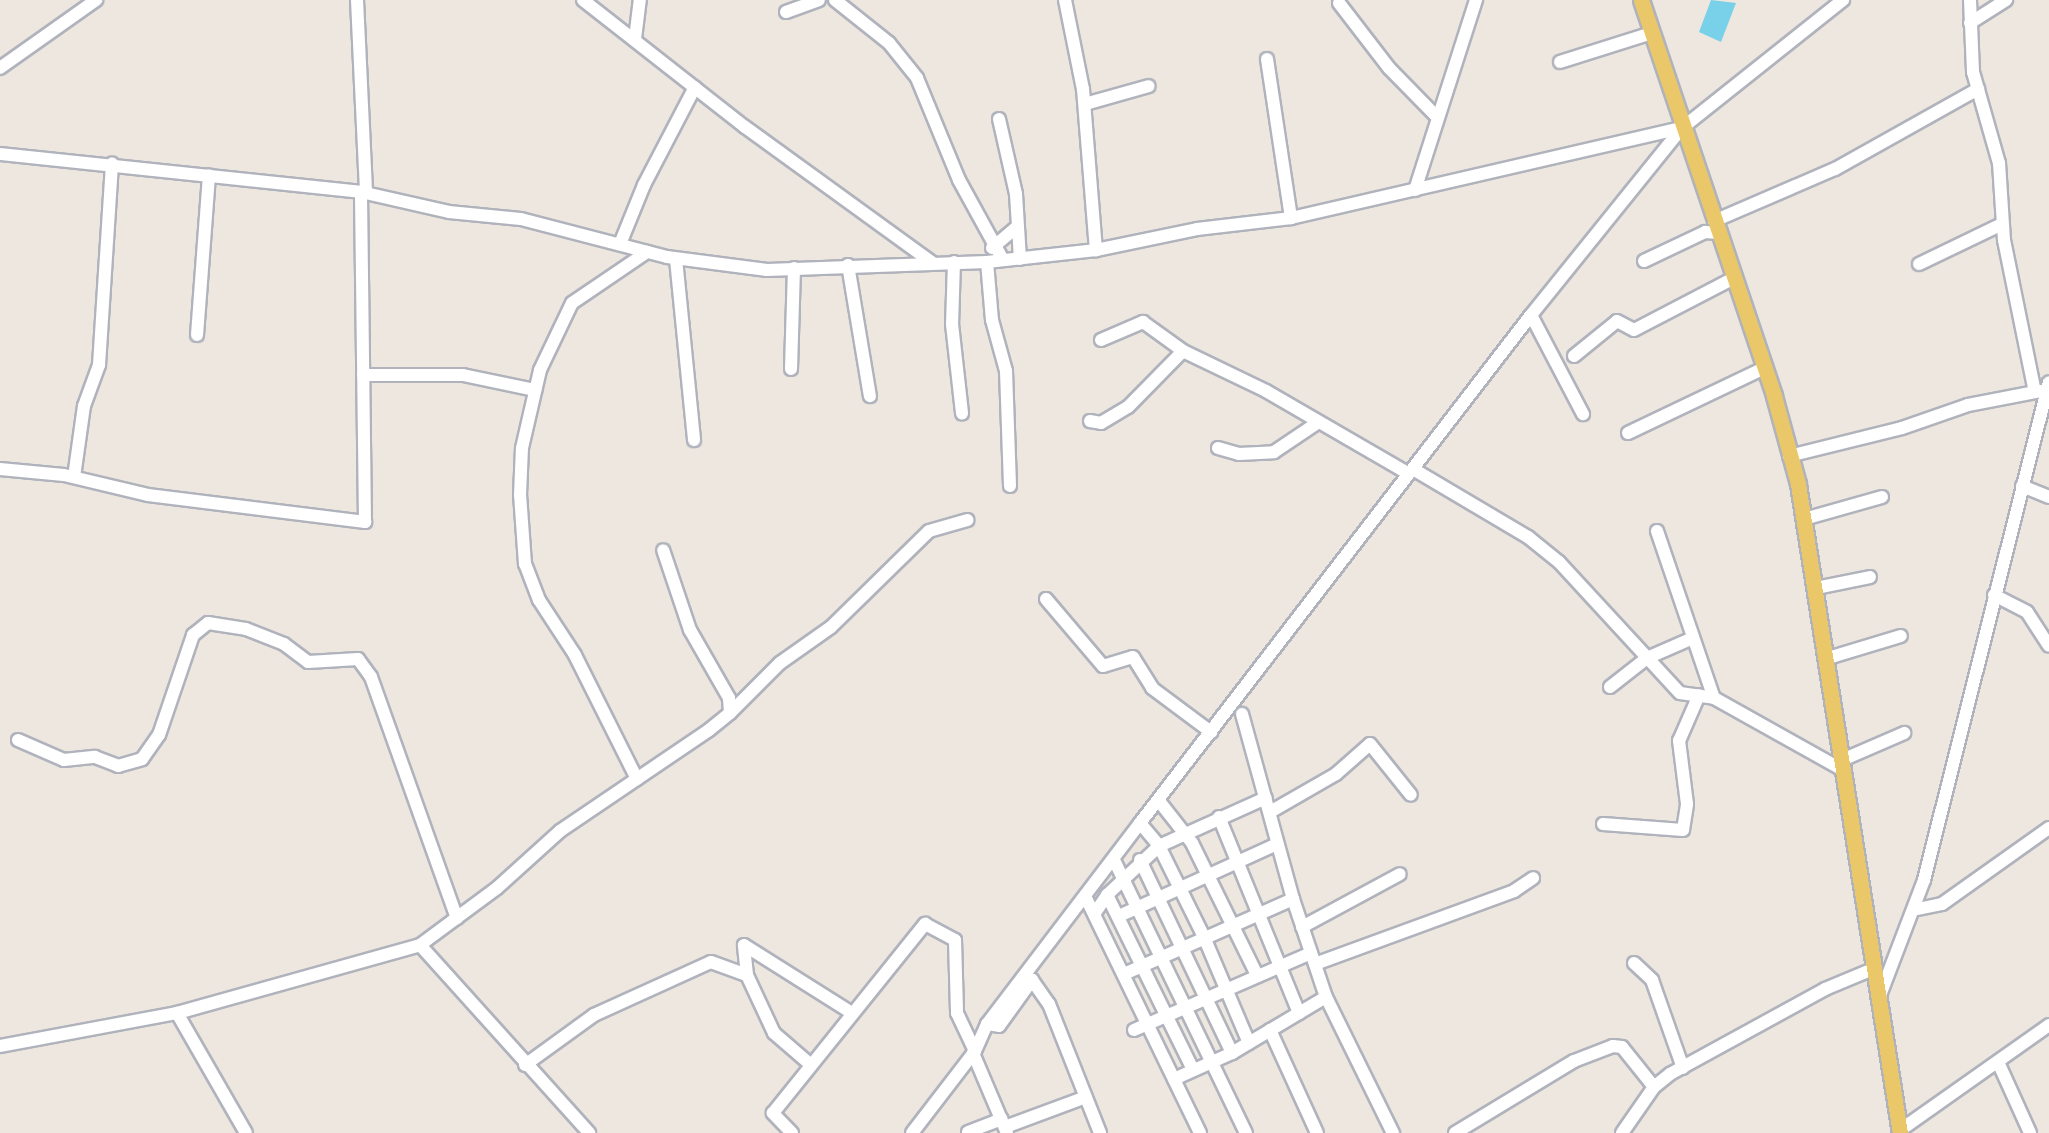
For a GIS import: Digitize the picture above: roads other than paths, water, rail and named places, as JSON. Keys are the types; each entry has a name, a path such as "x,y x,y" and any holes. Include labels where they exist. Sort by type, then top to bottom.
{"main road":[{"path":"1641,0 1764,368 1804,519 1828,658 1899,1132"}],"street":[{"path":"0,68 96,0"},
{"path":"0,469 74,477 148,495 365,522 363,193 357,0"},
{"path":"584,0 695,87 933,263"},
{"path":"635,39 640,0"},
{"path":"786,12 819,0"},
{"path":"836,0 889,43 917,78 992,248 1003,260"},
{"path":"1065,0 1085,104 1096,250"},
{"path":"1415,190 1435,115 1476,0"},
{"path":"912,1133 974,1052 987,1024 1086,898 1140,824 1531,315 1682,128 1843,0"},
{"path":"1879,998 1913,910 1959,747 2044,388 2002,224 1999,163 1978,89 1970,23 1970,0"},
{"path":"1970,23 2006,0"},
{"path":"1339,3 1389,68 1435,115"},
{"path":"1560,62 1652,33"},
{"path":"1267,58 1291,218"},
{"path":"1085,104 1149,86"},
{"path":"620,244 695,87"},
{"path":"1644,261 1826,173 1978,89"},
{"path":"999,119 1016,194 1015,229 1020,258"},
{"path":"0,154 112,164 363,193 449,212 521,219 676,259 766,270 848,265 987,262 1096,250 1197,229 1291,218 1682,128"},
{"path":"74,477 84,406 99,364 112,164"},
{"path":"197,335 209,175"},
{"path":"1919,264 2002,224"},
{"path":"992,248 1015,229"},
{"path":"637,779 575,655 539,600 525,564 522,448 535,390 572,303 647,252"},
{"path":"676,259 694,440"},
{"path":"954,262 952,324 962,413"},
{"path":"987,262 992,320 1006,371 1010,486"},
{"path":"848,265 870,396"},
{"path":"791,369 794,268"},
{"path":"1574,356 1617,321 1634,330 1734,278"},
{"path":"1531,315 1583,414"},
{"path":"1101,340 1143,322 1183,351 1195,353 1317,423 1528,537 1559,562 1680,693 1714,698 1843,765 1904,733"},
{"path":"1090,421 1101,423 1128,407 1183,351"},
{"path":"1628,433 1764,368"},
{"path":"363,375 463,375 535,390"},
{"path":"1789,456 1902,428 1968,405 2044,388"},
{"path":"1218,448 1239,454 1274,452 1317,423"},
{"path":"2022,486 2049,497"},
{"path":"1804,519 1882,497"},
{"path":"0,1046 177,1013 420,945 457,918 560,831 730,713 780,663 831,627 928,531 966,520"},
{"path":"1657,531 1714,698"},
{"path":"663,550 690,630 729,698 730,713"},
{"path":"1816,588 1870,577"},
{"path":"1994,595 2027,612 2049,646"},
{"path":"1046,599 1103,666 1133,657 1160,695 1211,732"},
{"path":"18,740 64,760 95,757 118,766 142,759 159,735 193,635 208,623 246,629 284,644 308,662 358,659 371,677 457,918"},
{"path":"1828,658 1901,636"},
{"path":"1610,687 1647,658 1693,638"},
{"path":"1603,824 1683,830 1687,804 1679,741 1699,695"},
{"path":"1242,714 1293,899 1326,997 1393,1133"},
{"path":"1269,813 1329,780 1370,744 1411,795"},
{"path":"1095,913 1107,895 1140,860 1159,846 1219,817 1266,798"},
{"path":"1159,801 1186,834 1257,975"},
{"path":"1219,817 1299,1013"},
{"path":"1140,824 1159,846 1204,937 1249,1043"},
{"path":"1913,910 1942,904 2049,828"},
{"path":"1119,916 1277,844"},
{"path":"1114,860 1125,877 1246,1133"},
{"path":"1140,860 1232,1053"},
{"path":"1302,927 1400,874"},
{"path":"1134,1030 1281,965 1313,959 1515,891 1533,878"},
{"path":"1107,895 1144,964 1193,1070"},
{"path":"1086,898 1200,1133"},
{"path":"1124,974 1162,955 1293,899"},
{"path":"792,1133 773,1113 925,924 955,940 957,1013 1005,1126"},
{"path":"420,945 525,1065 589,1133"},
{"path":"811,1065 774,1033 747,975 744,945 852,1013"},
{"path":"525,1065 594,1015 711,962 747,975"},
{"path":"1634,963 1652,980 1683,1068"},
{"path":"1622,1133 1654,1087 1683,1068 1825,989 1873,969"},
{"path":"987,1024 999,1026 1032,980 1049,1004 1100,1133"},
{"path":"1174,1079 1232,1053 1326,997"},
{"path":"177,1013 246,1133"},
{"path":"1899,1132 2049,1025"},
{"path":"1270,1030 1317,1133"},
{"path":"1455,1133 1574,1060 1613,1046 1622,1047 1654,1087"},
{"path":"1998,1062 2030,1133"},
{"path":"968,1132 1005,1126 1086,1097"}],"water":[{"path":"1711,0 1736,3 1721,42 1699,32"}]}
